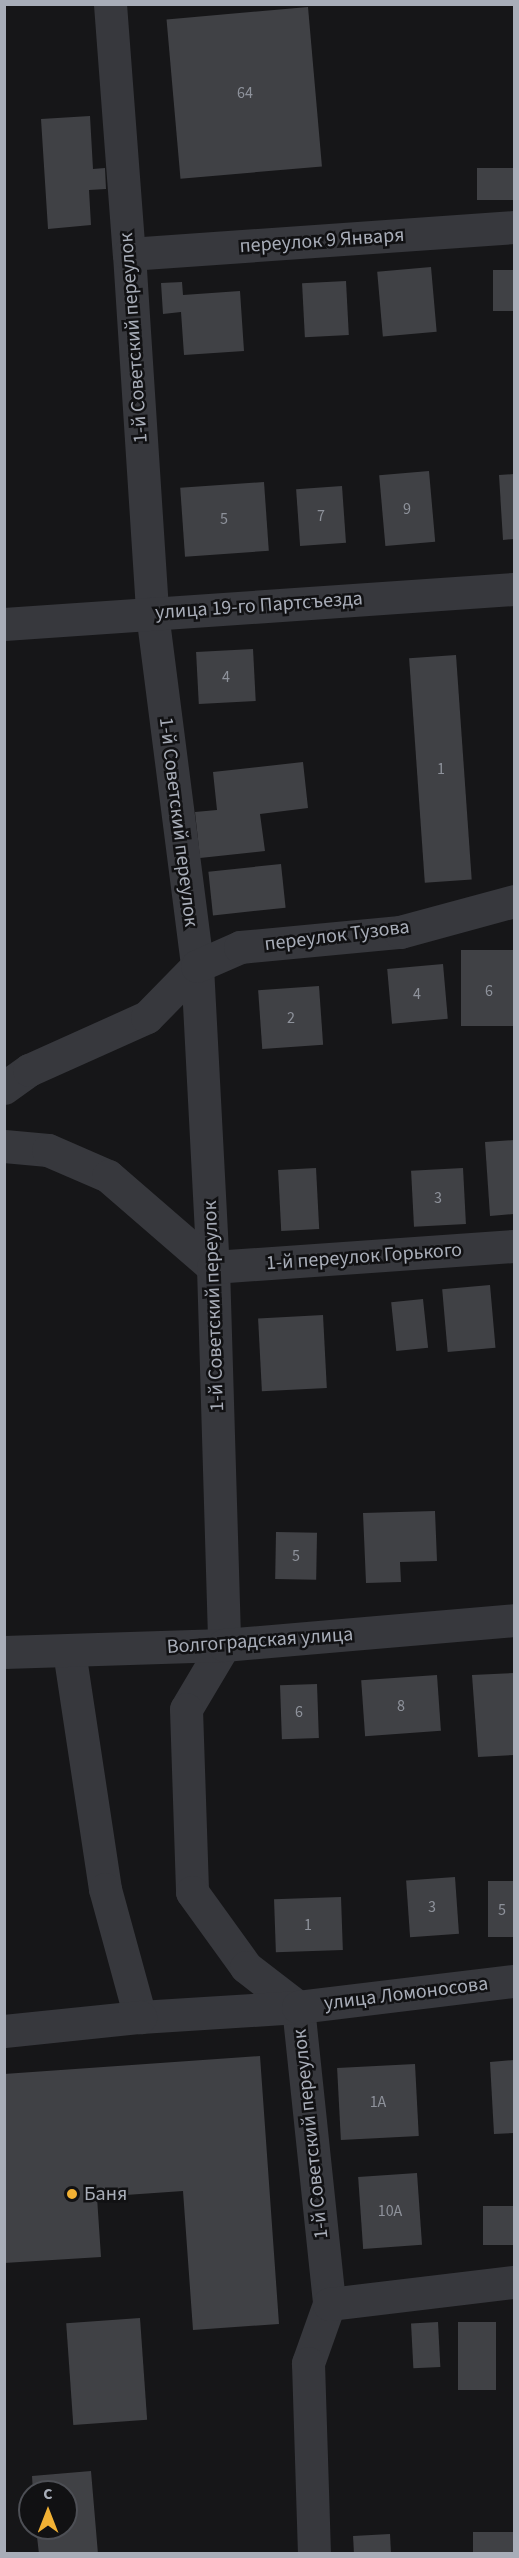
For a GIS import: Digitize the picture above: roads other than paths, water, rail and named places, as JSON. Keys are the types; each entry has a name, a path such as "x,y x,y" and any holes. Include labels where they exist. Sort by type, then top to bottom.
{"street":[{"name":"1-й Советский переулок","path":"110,4 152,613 197,966 213,1268 224,1645 186,1709 192,1892 246,1967 298,2007 329,2304 308,2363 314,2553"},
{"name":"переулок 9 Января","path":"129,254 514,227"},
{"name":"улица 19-го Партсъезда","path":"4,624 514,589"},
{"name":"переулок Тузова","path":"197,966 240,947 400,932 514,901"},
{"path":"4,1088 29,1070 147,1017 197,966"},
{"path":"4,1146 48,1150 108,1176 213,1268"},
{"name":"1-й переулок Горького","path":"213,1268 514,1246"},
{"name":"Волгоградская улица","path":"4,1652 224,1645 514,1620"},
{"path":"69,1651 105,1888 140,2017"},
{"name":"улица Ломоносова","path":"4,2031 140,2017 298,2007 514,1981"},
{"path":"329,2304 514,2282"}],"place":[{"name":"Баня","path":"72,2194"}]}
